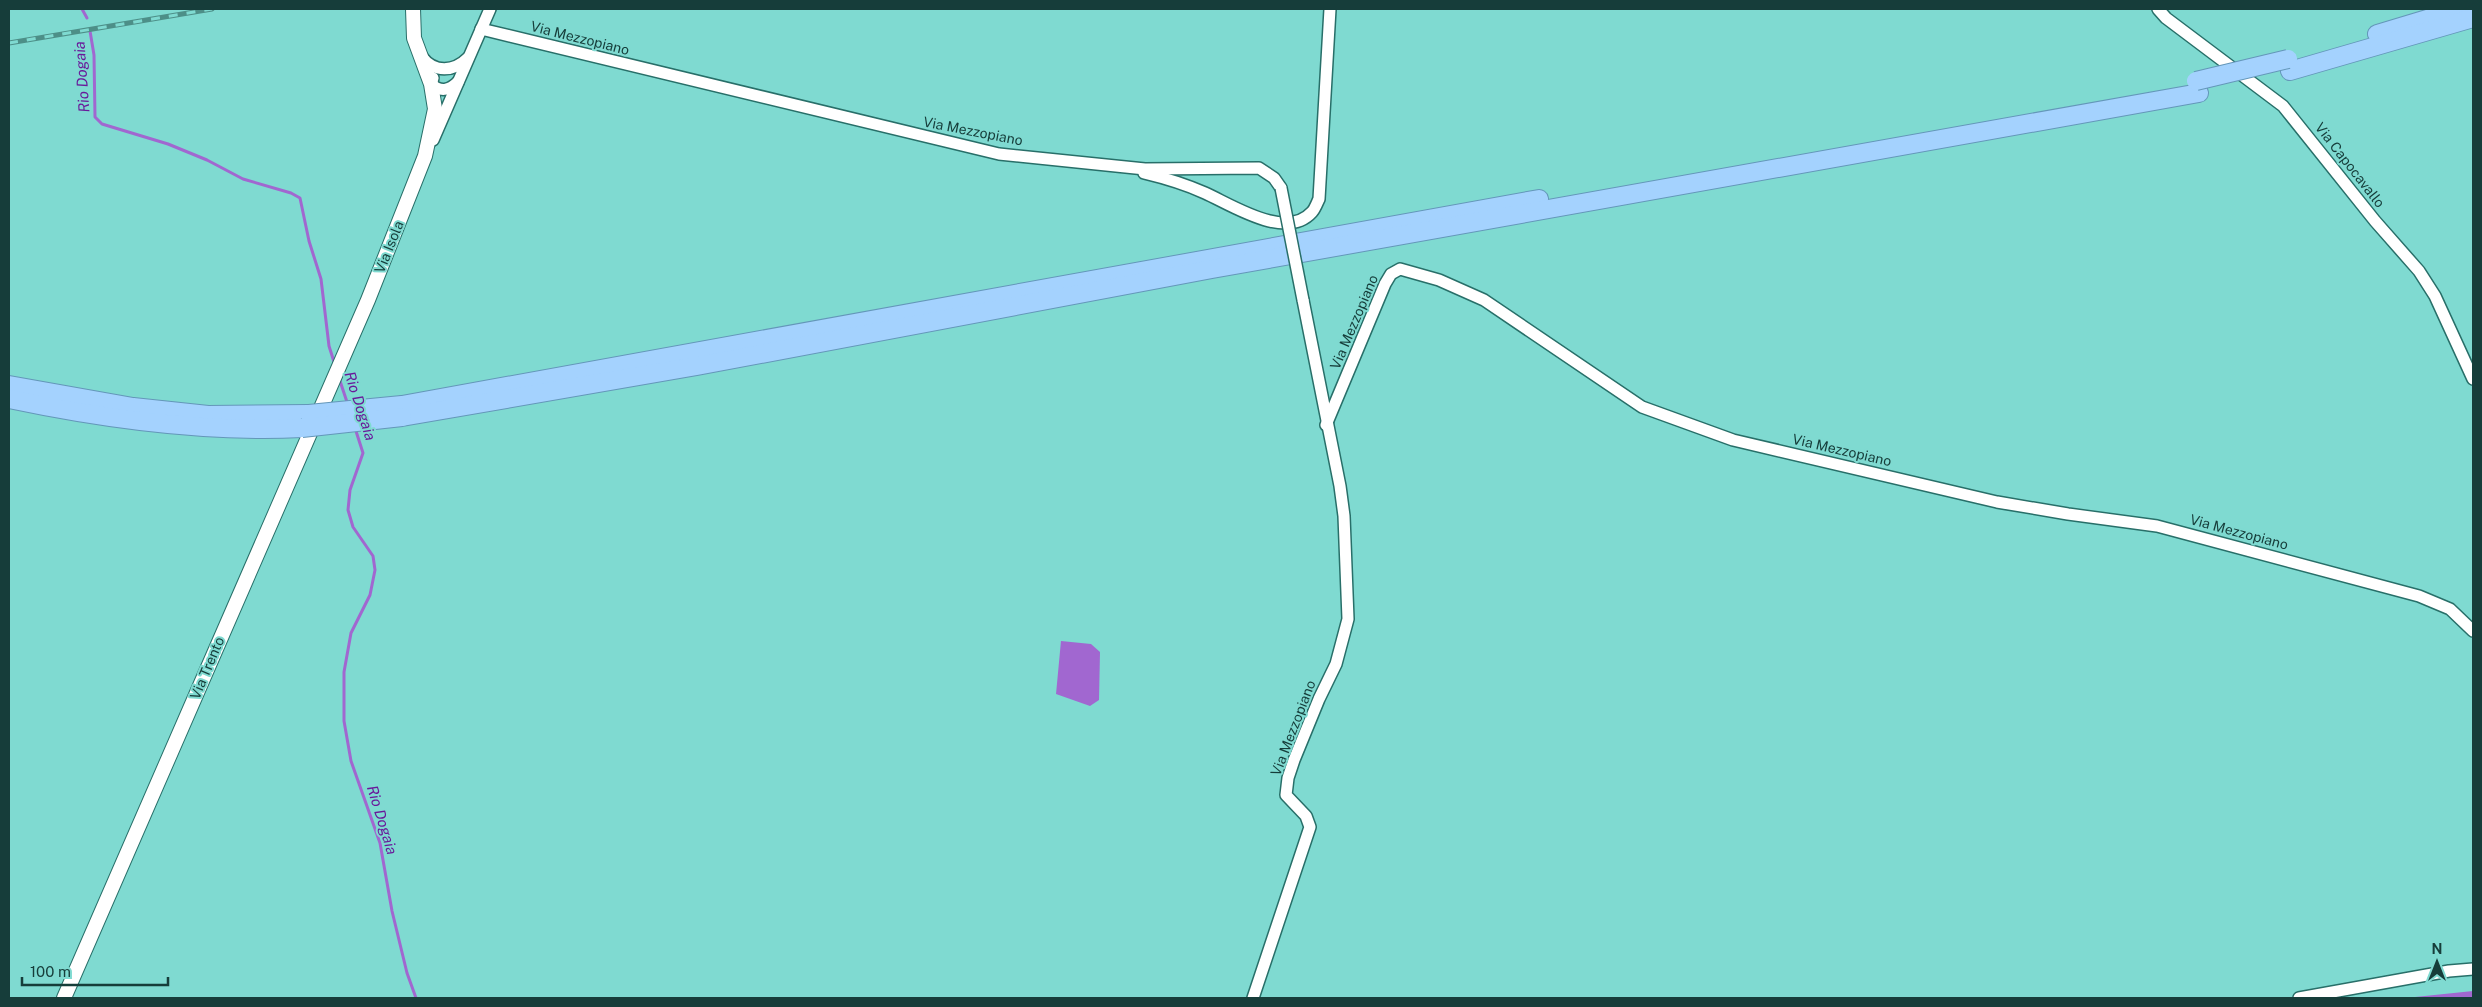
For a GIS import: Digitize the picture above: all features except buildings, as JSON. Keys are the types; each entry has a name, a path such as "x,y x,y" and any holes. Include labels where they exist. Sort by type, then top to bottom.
{"highway":[{"path":"2289,65 2460,9"},
{"path":"9,399 124,419 235,429 402,411 697,366 2198,87 2473,18"},
{"path":"9,385 133,407 208,415 306,421"}],"street":[{"name":"Via Isola","path":"413,9 414,38 431,84 434,110 425,156"},
{"name":"Via Isola","path":"431,84 444,90 469,57 490,9"},
{"path":"1120,166 1181,183 1241,210 1271,221 1293,222 1312,212 1319,199 1330,9"},
{"name":"Via Capocavallo","path":"2158,9 2166,18 2283,106 2289,113 2375,221 2419,271 2435,296 2473,379"},
{"name":"Via Mezzopiano","path":"482,29 999,154 1145,169 1259,168 1274,178 1281,188 1326,425 1340,486 1344,516 1348,619 1336,664 1319,698 1288,778 1286,795 1306,816 1310,827 1253,998"},
{"path":"419,54 433,67 455,74"},
{"name":"Via Isola","path":"431,84 436,75 455,74"},
{"name":"Via Isola","path":"350,338 425,156 455,74"},
{"name":"Via Mezzopiano","path":"1326,425 1385,284 1391,274 1400,269 1440,280 1484,300 1642,407 1733,440 1997,502 2157,526 2419,596 2450,609 2473,631"},
{"name":"Via Trento","path":"64,998 350,338"},
{"path":"2299,998 2449,971 2473,969"}],"shaded area":[{"path":"1061,641 1091,644 1100,652 1099,700 1090,706 1056,694"},
{"path":"2473,991 2473,998 2412,998 2415,997"}],"waterway":[{"name":"Rio Dogaia","path":"82,9 87,18"},
{"name":"Rio Dogaia","path":"90,31 94,55 95,117 102,124 168,144 207,160 243,179 291,193 300,198 309,241 321,279 329,346 335,365"},
{"name":"Rio Dogaia","path":"339,378 348,405"},
{"name":"Rio Dogaia","path":"355,428 363,453 350,490 348,510 353,527 373,556 375,570 370,595 351,633 344,672 344,721 351,761 380,843 392,911 407,973 416,998"}],"railway":[{"path":"9,43 212,9"}]}
